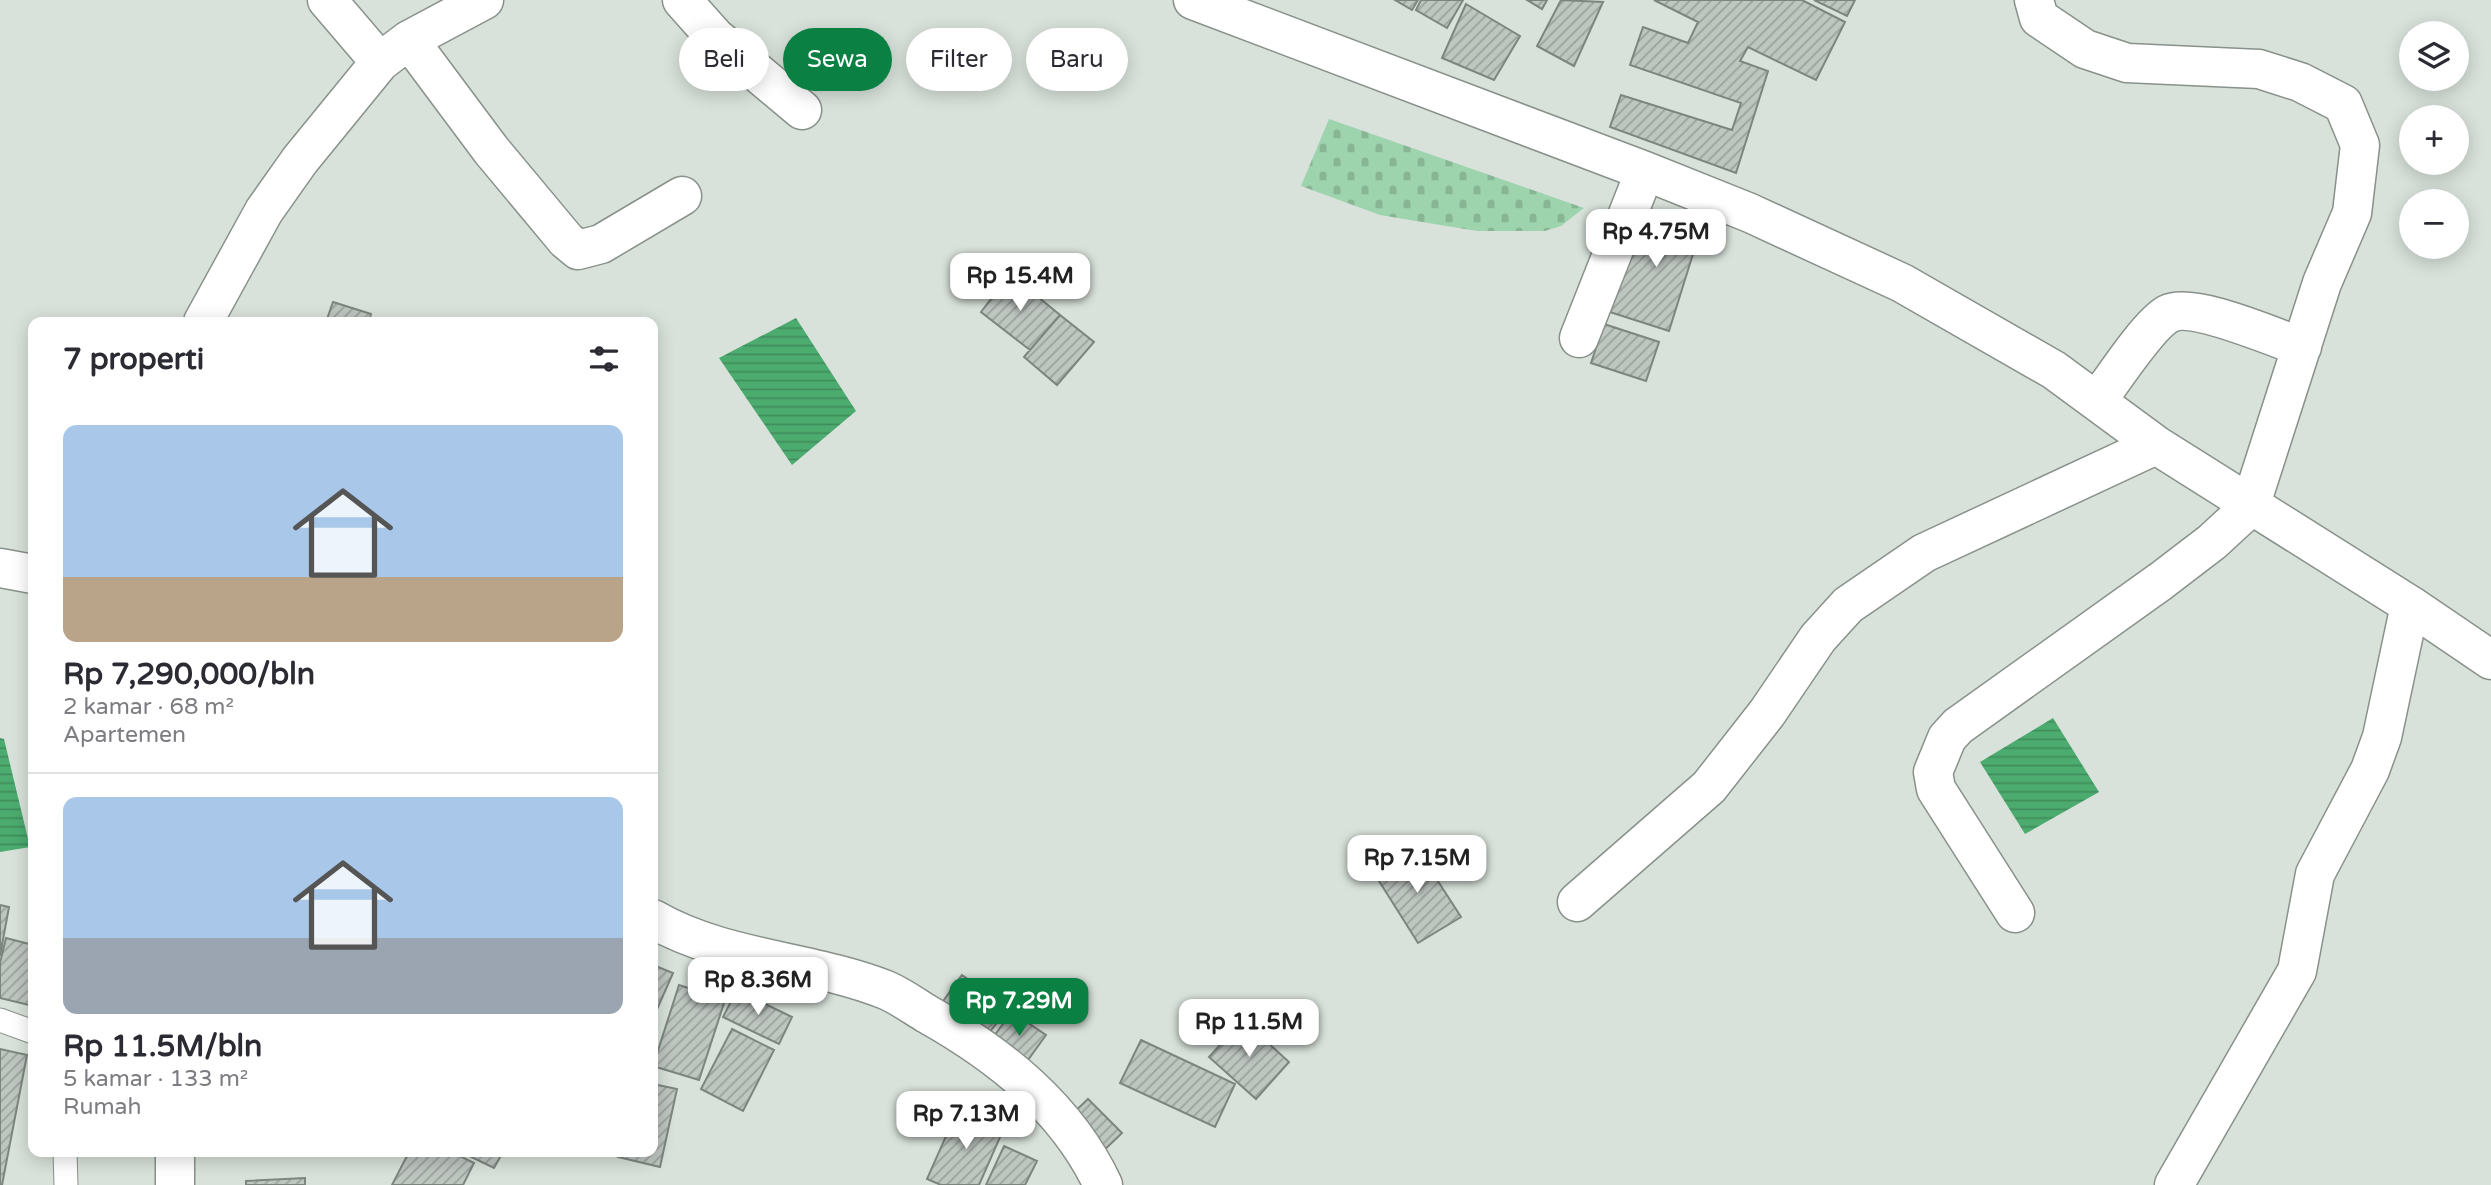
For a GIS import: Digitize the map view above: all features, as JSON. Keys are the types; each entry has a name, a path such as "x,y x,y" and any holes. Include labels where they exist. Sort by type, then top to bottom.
{"street":[{"path":"327,0 394,51 491,150 566,240 578,250 601,244 682,196"},
{"path":"206,317 264,211 300,160 394,51 484,0"},
{"path":"682,0 715,37 802,110"},
{"path":"1193,0 1645,171 1750,213 1902,283 2054,370 2156,445 2250,507 2410,605 2491,660"},
{"path":"2015,913 1936,789 1933,772 1947,738 1978,710 2202,550 2250,507 2322,283 2352,213 2360,145 2343,104 2300,82 2259,69 2127,62 2085,49 2039,18 2034,0"},
{"path":"1579,338 1645,171"},
{"path":"2096,401 2157,322 2176,311 2208,315 2302,347"},
{"path":"1577,902 1709,787 1767,713 1818,638 1848,605 1924,554 2156,445"},
{"path":"0,568 28,573"},
{"path":"2174,1185 2297,971 2315,874 2370,770 2382,737 2410,605"},
{"path":"658,921 712,944 887,990 959,1032 1007,1068 1053,1109 1089,1156 1102,1185"},
{"path":"175,1157 175,1185"}],"lane":[{"path":"0,1020 28,1030"},
{"path":"65,1157 66,1185"}],"green space":[{"path":"1329,119 1584,208 1561,226 1545,231 1477,231 1380,215 1301,186"}],"shaded area":[{"path":"796,318 856,411 792,465 719,358"},
{"path":"2053,718 2099,792 2025,834 1980,762"},
{"path":"0,738 4,739 28,847 0,852"}],"building":[{"path":"1395,0 1418,0 1412,10"},
{"path":"1421,0 1463,0 1447,28 1416,10"},
{"path":"1527,0 1547,0 1542,9"},
{"path":"1561,0 1603,2 1574,66 1537,46"},
{"path":"1654,0 1802,0 1845,22 1816,80 1748,47 1740,61 1768,71 1736,173 1610,127 1621,95 1732,130 1741,103 1630,65 1643,27 1688,43 1698,22"},
{"path":"1814,0 1855,0 1847,16"},
{"path":"1466,4 1520,36 1494,80 1442,58"},
{"path":"1643,207 1702,225 1669,331 1610,312"},
{"path":"1010,274 1060,315 1030,350 981,312"},
{"path":"333,302 371,314 370,317 328,317"},
{"path":"1060,315 1094,342 1057,385 1024,357"},
{"path":"1604,324 1659,342 1646,381 1591,363"},
{"path":"1416,847 1461,917 1418,943 1374,873"},
{"path":"0,905 9,907 0,956"},
{"path":"6,938 28,944 28,1005 0,998 0,963"},
{"path":"658,967 673,973 658,1007"},
{"path":"962,975 1008,1008 986,1037 941,1004"},
{"path":"679,985 725,1000 699,1080 658,1068 658,1050"},
{"path":"737,990 792,1017 779,1044 723,1017"},
{"path":"1012,1012 1046,1035 1025,1064 991,1040"},
{"path":"1243,1020 1289,1062 1256,1099 1209,1057"},
{"path":"732,1029 774,1050 743,1111 701,1089"},
{"path":"1141,1040 1235,1084 1215,1127 1120,1083"},
{"path":"0,1049 27,1055 2,1185 0,1185"},
{"path":"658,1085 677,1089 660,1167 618,1157 658,1157"},
{"path":"1088,1099 1122,1133 1100,1154 1066,1120"},
{"path":"958,1109 1004,1128 979,1185 941,1185 927,1179"},
{"path":"1004,1146 1037,1161 1025,1185 986,1185"},
{"path":"406,1157 462,1157 474,1163 463,1185 392,1185"},
{"path":"471,1157 500,1157 494,1168"},
{"path":"305,1178 305,1185 246,1185 246,1181"}]}
